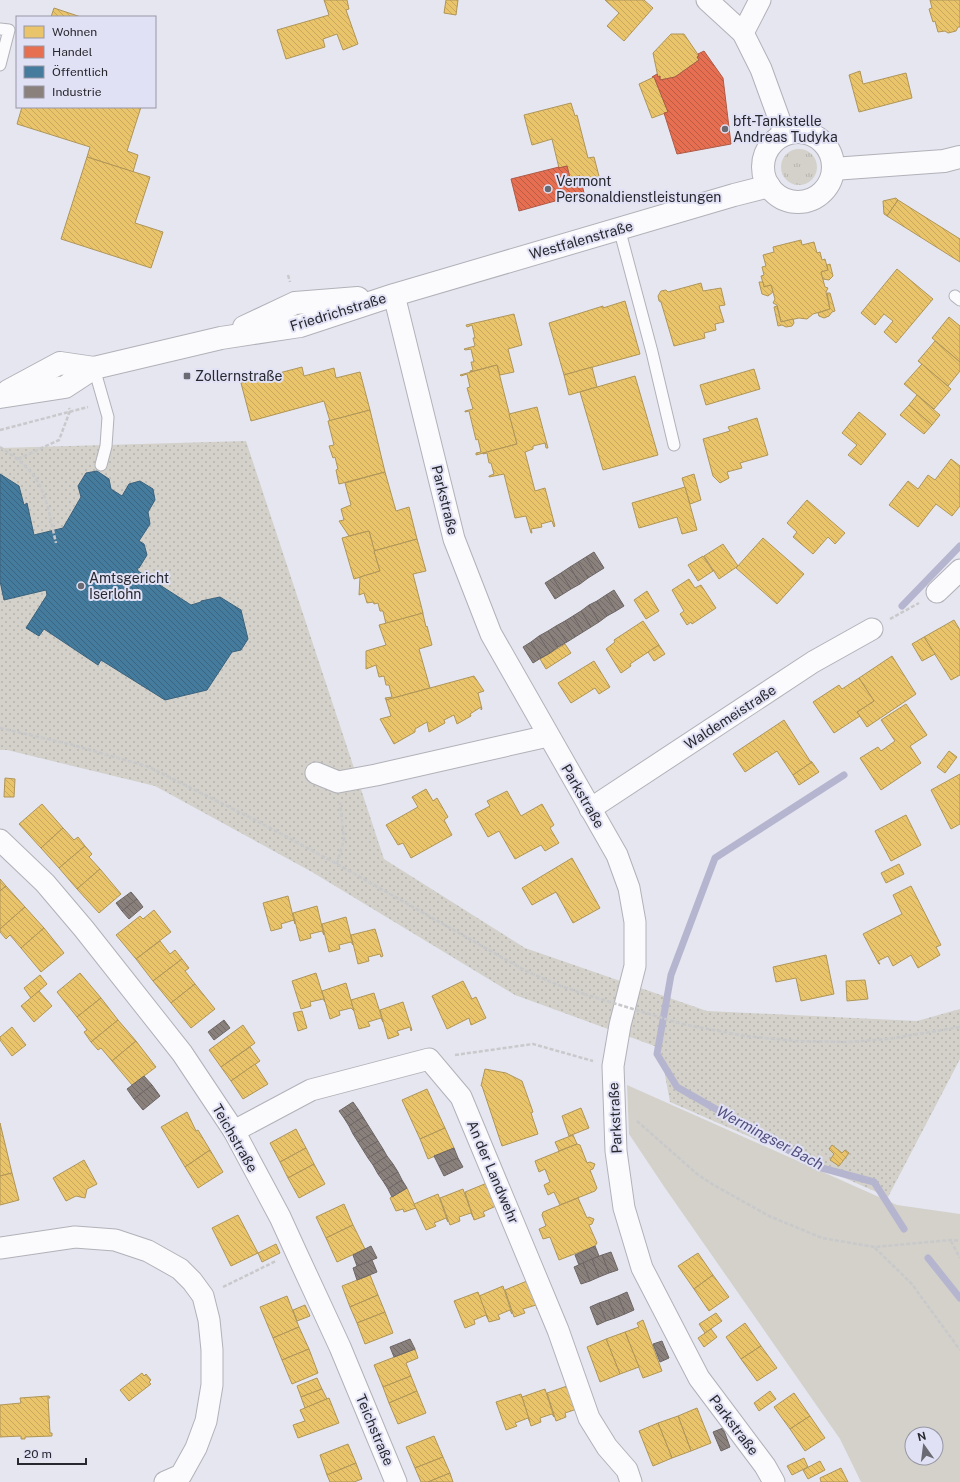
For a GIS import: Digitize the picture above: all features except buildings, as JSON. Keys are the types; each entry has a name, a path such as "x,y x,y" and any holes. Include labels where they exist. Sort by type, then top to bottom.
{"main road":[{"path":"796,133 808,134 818,138 827,147 832,157 833,169 831,180 826,189 817,197 807,201 796,202 785,200 776,194 769,186 763,167 769,148 776,140 785,135 796,133"},
{"path":"833,169 944,161 960,157"},
{"name":"Westfalenstraße","path":"394,295 619,228 769,186"},
{"name":"Friedrichstraße","path":"0,396 60,363 94,368 221,338 300,326 394,295"}],"street":[{"path":"707,0 743,33 761,69 785,135"},
{"path":"743,33 760,0"},
{"name":"Parkstraße","path":"394,295 454,539 491,634 617,855 629,888 635,922 635,966 620,1025 613,1066 614,1101 616,1151 624,1208 642,1268 699,1378 765,1466 774,1482"},
{"path":"937,592 960,570"},
{"name":"Waldemeistraße","path":"590,809 813,662 872,629"},
{"path":"316,773 338,782 376,775 548,736"},
{"name":"Teichstraße","path":"0,840 45,883 84,929 182,1053 234,1131 280,1217 340,1347 396,1482"},
{"path":"234,1131 311,1090 429,1059"},
{"name":"An der Landwehr","path":"429,1059 461,1097 558,1330 590,1418 607,1447 627,1470 631,1482"},
{"path":"0,1248 75,1237 115,1240 148,1251 180,1269 192,1281 203,1296 209,1320 212,1350 212,1385 206,1421 196,1448 176,1480"}],"lane":[{"path":"0,29 9,30 0,65"},
{"path":"619,228 652,352 674,445"},
{"path":"94,368 108,417 106,446 101,465"}],"path":[{"path":"0,430 104,403"},
{"path":"18,459 59,440 70,411"},
{"path":"0,447 18,459 34,476 42,490 56,543"},
{"path":"872,629 937,592"},
{"path":"0,728 73,745 148,767 259,822 337,864 526,971 558,985 584,994 682,1024 745,1036 795,1041 848,1042 888,1039 960,1027"},
{"path":"337,864 344,840 338,782"},
{"path":"429,1059 533,1044 598,1062"},
{"path":"614,1101 697,1174 769,1216 822,1238 875,1247 951,1240 960,1241"},
{"path":"951,1240 960,1258"},
{"path":"875,1247 911,1283 960,1350"},
{"path":"203,1296 296,1252"}],"green space":[{"path":"799,149 812,154 817,167 812,180 799,185 786,180 781,167 786,154"},
{"path":"246,441 384,859 525,948 707,1011 917,1021 960,1009 960,1059 888,1197 670,1102 660,1048 515,995 312,872 155,786 7,750 0,750 0,448"},
{"path":"627,1085 897,1205 960,1214 960,1482 861,1482 840,1439 629,1134"}],"waterway":[{"path":"902,606 960,546"},
{"path":"844,775 715,858 671,975 657,1054 677,1087 818,1167 874,1182 904,1229"},
{"name":"Wermingser Bach","path":"928,1258 960,1298"}],"place":[{"name":"bft-Tankstelle Andreas Tudyka","path":"725,129"},
{"name":"Vermont Personaldienstleistungen","path":"548,189"},
{"name":"Zollernstraße","path":"187,376"},
{"name":"Amtsgericht Iserlohn","path":"81,586"}]}
